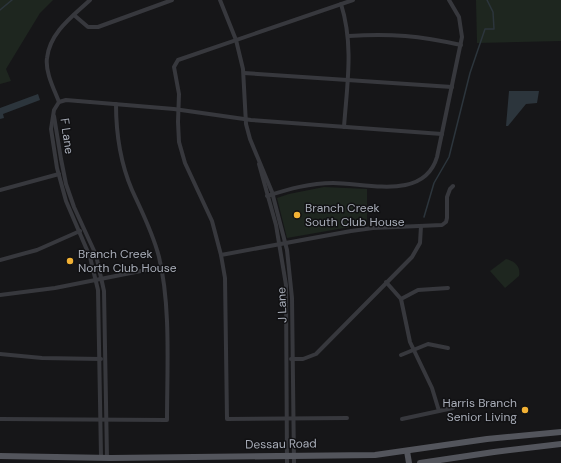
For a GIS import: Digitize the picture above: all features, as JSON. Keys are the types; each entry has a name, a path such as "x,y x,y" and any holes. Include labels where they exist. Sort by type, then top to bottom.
{"main road":[{"name":"Dessau Road","path":"0,456 104,458 375,455 487,439 561,432"},
{"path":"420,463 561,444"},
{"path":"407,451 409,463"}],"street":[{"path":"58,102 51,80 47,58 57,31 90,0"},
{"path":"74,15 88,27 98,27 172,0"},
{"name":"J Lane","path":"221,0 236,40 244,73 245,119 250,139 273,194 285,243 291,282 294,463"},
{"path":"347,418 227,419 226,298 221,255 212,221 182,154 178,130 179,94 174,67 176,61 353,0"},
{"path":"267,196 299,186 322,183 395,186 410,184 422,178 433,167 442,134 462,37 461,24 456,11 449,0"},
{"path":"341,4 349,36 348,80 344,127"},
{"path":"349,36 387,34 413,35 461,45"},
{"path":"244,73 452,87"},
{"path":"54,113 55,106 58,102 66,100 178,110 245,119 442,134"},
{"path":"0,419 167,420 166,316 161,267 154,240 132,190 123,162 118,140 116,104"},
{"name":"F Lane","path":"54,113 64,173 74,206 96,256 102,279 105,307 107,420 104,458"},
{"name":"F Lane","path":"54,113 51,129 58,174 66,201 80,231 97,280 100,304 101,420 104,458"},
{"name":"J Lane","path":"258,159 280,244 286,285 287,463"},
{"path":"0,190 64,173"},
{"path":"221,255 373,228 442,225 446,222 447,197 453,186"},
{"path":"287,359 303,359 316,354 419,247 421,239 421,226"},
{"path":"0,260 37,250 85,229"},
{"path":"0,295 55,288 161,267"},
{"path":"386,282 401,299 413,350 432,388 439,411"},
{"path":"401,299 418,290 448,288"},
{"path":"401,355 428,344 448,348"},
{"path":"0,354 42,358 106,359"},
{"path":"402,419 453,408"}],"shaded area":[{"path":"0,0 53,0 40,13 6,69 11,81 0,84"},
{"path":"476,0 561,0 561,41 477,43"},
{"path":"509,91 539,91 537,103 526,104 508,126 506,126"},
{"path":"38,94 40,100 3,114 4,118 0,119 0,108"},
{"path":"324,187 367,189 367,224 287,238 277,198"},
{"path":"506,259 517,265 519,276 505,288 490,271"}],"waterway":[{"path":"0,10 12,0"},
{"path":"424,217 434,183 449,157 470,73 485,29 494,29 493,12 487,0"}],"place":[{"name":"Branch Creek South Club House","path":"297,215"},
{"name":"Branch Creek North Club House","path":"70,261"},
{"name":"Harris Branch Senior Living","path":"525,410"}]}
